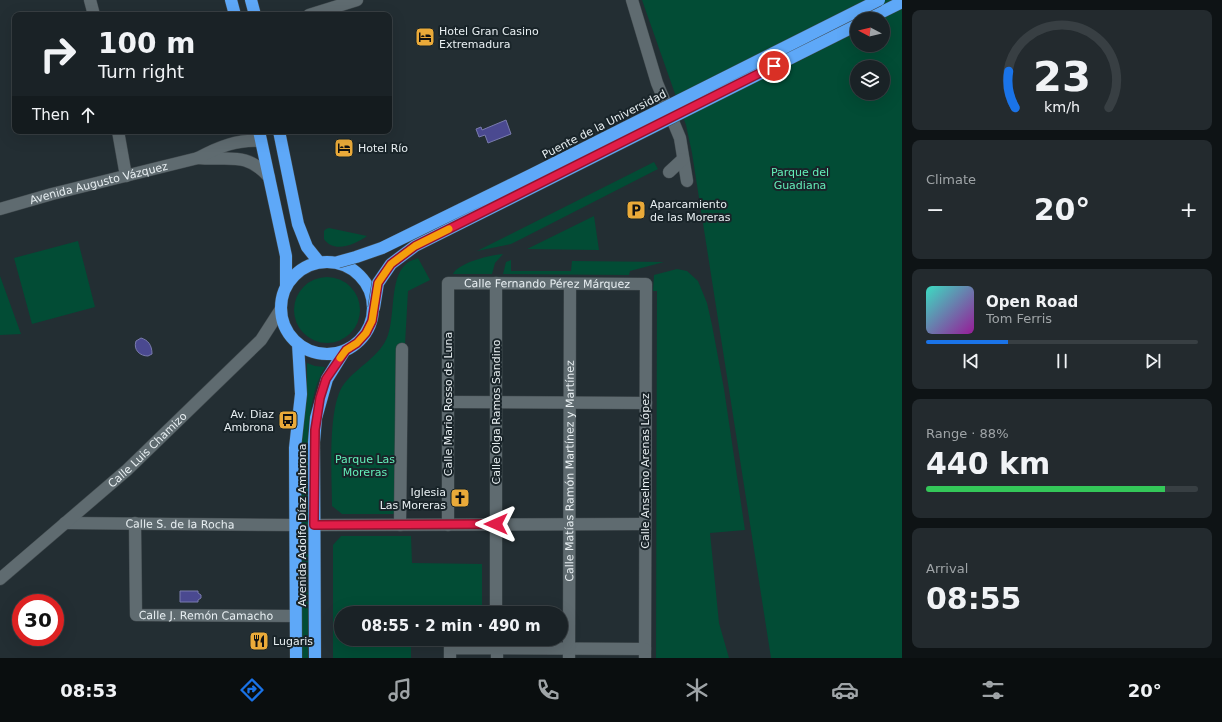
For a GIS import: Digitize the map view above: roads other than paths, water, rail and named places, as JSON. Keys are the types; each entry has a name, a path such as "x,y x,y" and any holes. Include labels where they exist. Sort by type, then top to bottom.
{"highway":[{"path":"231,0 234,12"},
{"path":"251,0 254,12"},
{"name":"Puente de la Universidad","path":"338,262 356,258 382,248 533,174 879,0"},
{"path":"882,12 902,2"},
{"path":"260,136 286,256 286,286 282,297 281,309 283,322 289,334 298,344 321,354 334,354 346,350 357,343 366,333 372,321 378,283 391,264 415,246 850,28"},
{"path":"279,134 298,224 307,247 319,262"},
{"path":"260,136 276,152 289,209 293,220 298,224"},
{"path":"286,286 302,270 319,262 338,262 352,268 364,279 371,292 374,308"},
{"name":"Avenida Adolfo Díaz Ambrona","path":"296,658 295,448 301,373 298,344"},
{"name":"Avenida Adolfo Díaz Ambrona","path":"315,658 314,442 316,418 326,379 346,350"}],"street":[{"path":"90,0 93,12"},
{"path":"318,12 357,0"},
{"path":"632,0 657,83 680,138 687,182"},
{"path":"119,134 126,176"},
{"path":"239,141 246,134"},
{"name":"Avenida Augusto Vázquez","path":"198,158 213,149 260,136"},
{"name":"Avenida Augusto Vázquez","path":"0,209 198,158 248,160 269,178"},
{"path":"669,172 683,159"},
{"name":"Calle Fernando Pérez Márquez","path":"448,283 646,284"},
{"name":"Calle Mario Rosso de Luna","path":"448,283 448,525"},
{"name":"Calle Olga Ramos Sandino","path":"496,283 496,606"},
{"name":"Calle Matías Ramón Martínez y Martínez","path":"569,653 570,284"},
{"name":"Calle Anselmo Arenas López","path":"645,653 646,284"},
{"name":"Calle Luis Chamizo","path":"0,579 127,470 261,340 281,309"},
{"path":"400,525 402,349"},
{"path":"448,402 646,403"},
{"name":"Calle S. de la Rocha","path":"65,523 295,525"},
{"name":"Calle J. Remón Camacho","path":"135,523 136,615 295,616"},
{"path":"314,525 645,524"},
{"path":"450,653 497,648 569,653 645,653"}],"place":[{"name":"Hotel Gran Casino Extremadura","path":"425,37"},
{"name":"Hotel Río","path":"344,148"},
{"name":"Aparcamiento de las Moreras","path":"636,210"},
{"name":"Av. Diaz Ambrona","path":"288,420"},
{"name":"Iglesia Las Moreras","path":"460,498"},
{"name":"Lugaris","path":"259,641"}],"park label":[{"name":"Parque del Guadiana","path":"800,178"},
{"name":"Parque Las Moreras","path":"365,465"}]}
